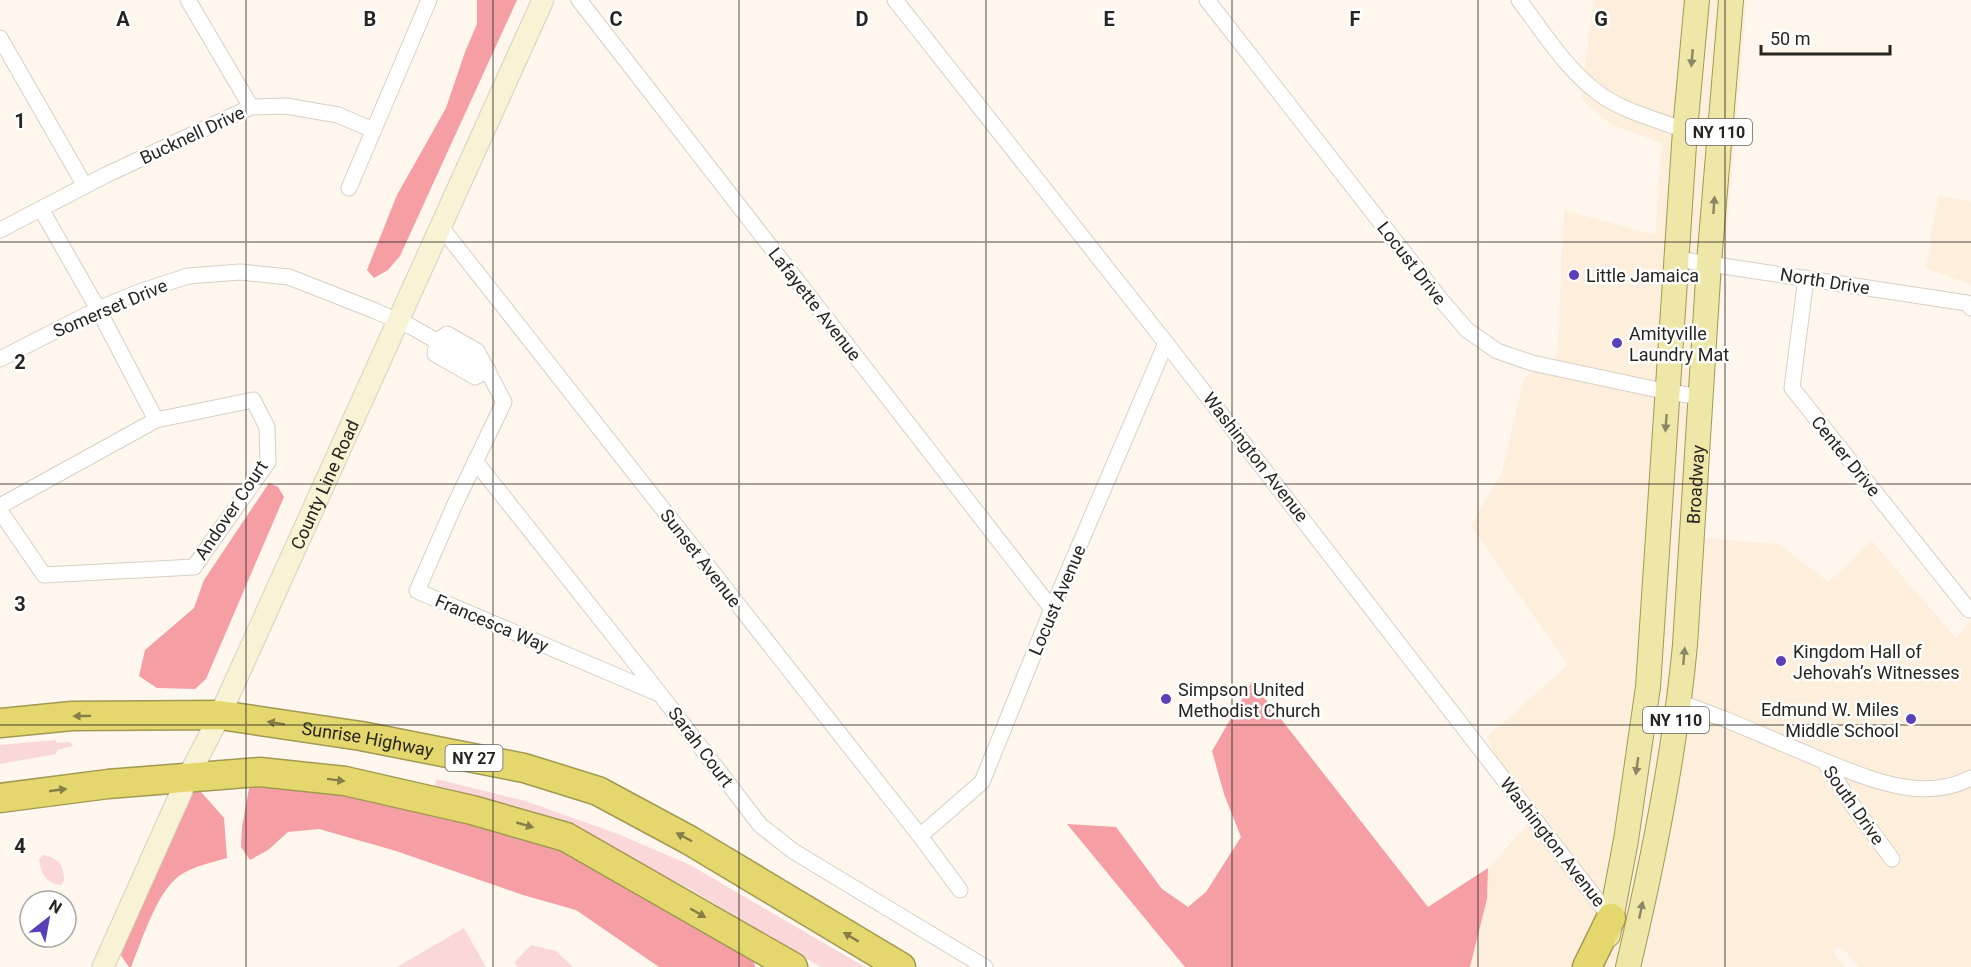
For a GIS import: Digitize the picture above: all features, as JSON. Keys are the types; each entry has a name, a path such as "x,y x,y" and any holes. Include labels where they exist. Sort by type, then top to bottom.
{"highway":[{"name":"Sunrise Highway","path":"0,723 72,716 220,715 361,736 524,768 598,791 689,840 901,967"},
{"path":"0,798 108,784 260,772 345,781 472,810 566,837 793,967"},
{"path":"1587,967 1611,918"}],"main road":[{"name":"County Line Road","path":"103,967 188,777 220,715 543,0"},
{"name":"Broadway","path":"1601,967 1626,840 1648,687 1685,129 1697,0"},
{"name":"Broadway","path":"1628,967 1641,912 1679,702 1709,263 1731,0"}],"street":[{"path":"188,0 251,107"},
{"path":"349,188 429,0"},
{"name":"Lafayette Avenue","path":"579,0 1052,609"},
{"name":"Washington Avenue","path":"895,0 1166,343 1611,918"},
{"name":"Locust Drive","path":"1207,0 1467,330 1497,351 1532,363 1668,392 1701,396"},
{"path":"1519,0 1581,78 1604,97 1635,113 1685,129"},
{"path":"0,38 84,186"},
{"name":"Bucknell Drive","path":"0,230 84,186 251,107 286,106 338,115 373,130"},
{"path":"41,209 98,309 156,420"},
{"name":"Sunset Avenue","path":"441,227 960,890"},
{"name":"North Drive","path":"1677,260 1967,303 1971,308"},
{"name":"Somerset Drive","path":"0,359 98,309 139,292 188,276 240,272 290,277 397,320"},
{"name":"Center Drive","path":"1806,278 1792,388 1969,610"},
{"name":"Francesca Way","path":"397,320 437,341 447,333 477,351 504,402 417,591 660,694"},
{"path":"437,341 435,354 462,370 475,376 488,370"},
{"name":"Locust Avenue","path":"920,836 982,782 1052,609 1166,343"},
{"name":"Andover Court","path":"253,400 267,427 268,462 194,567 44,575 0,508 156,420 253,400"},
{"name":"Sarah Court","path":"475,461 660,694 760,825 793,851 985,967"},
{"name":"South Drive","path":"1679,702 1824,761 1892,859"},
{"path":"1824,761 1877,782 1916,789 1959,785 1971,778"}],"shaded area":[{"path":"477,0 517,0 400,256 388,270 374,278 367,270 397,195 446,108 477,24"},
{"path":"1593,0 1747,0 1706,473 1704,538 1779,544 1828,582 1872,541 1956,638 1971,620 1971,967 1859,967 1839,947 1833,951 1845,967 1470,967 1487,899 1488,868 1527,825 1487,737 1568,665 1471,526 1502,472 1524,378 1557,357 1564,210 1655,235 1662,143 1612,125 1581,99"},
{"path":"1938,196 1971,201 1971,285 1926,268"},
{"path":"269,483 278,487 284,497 206,679 195,689 157,688 139,676 145,650 194,608 204,580"},
{"path":"1252,682 1428,907 1488,868 1487,899 1470,967 1185,967 1067,824 1116,827 1162,889 1188,907 1206,892 1241,837 1224,794 1212,751"},
{"path":"56,740 56,743 70,742 73,746 57,750 56,754 0,764 0,745"},
{"path":"252,772 485,814 751,943 755,967 659,967 576,910 523,895 396,851 319,829 288,832 268,850 250,860 241,847 242,827"},
{"path":"188,777 224,818 227,858 190,870 171,884 157,905 131,967 129,967 113,944"},
{"path":"436,779 525,801 618,834 690,865 865,967 821,967 690,889 631,859 434,792"},
{"path":"43,855 60,863 64,881 61,885 51,882 45,876 39,859"},
{"path":"464,928 486,967 397,967"},
{"path":"531,945 556,951 573,967 518,967 514,963"}],"place":[{"name":"Little Jamaica","path":"1574,275"},
{"name":"Amityville Laundry Mat","path":"1617,343"},
{"name":"Kingdom Hall of Jehovah’s Witnesses","path":"1781,661"},
{"name":"Simpson United Methodist Church","path":"1166,699"},
{"name":"Edmund W. Miles Middle School","path":"1911,719"}]}
